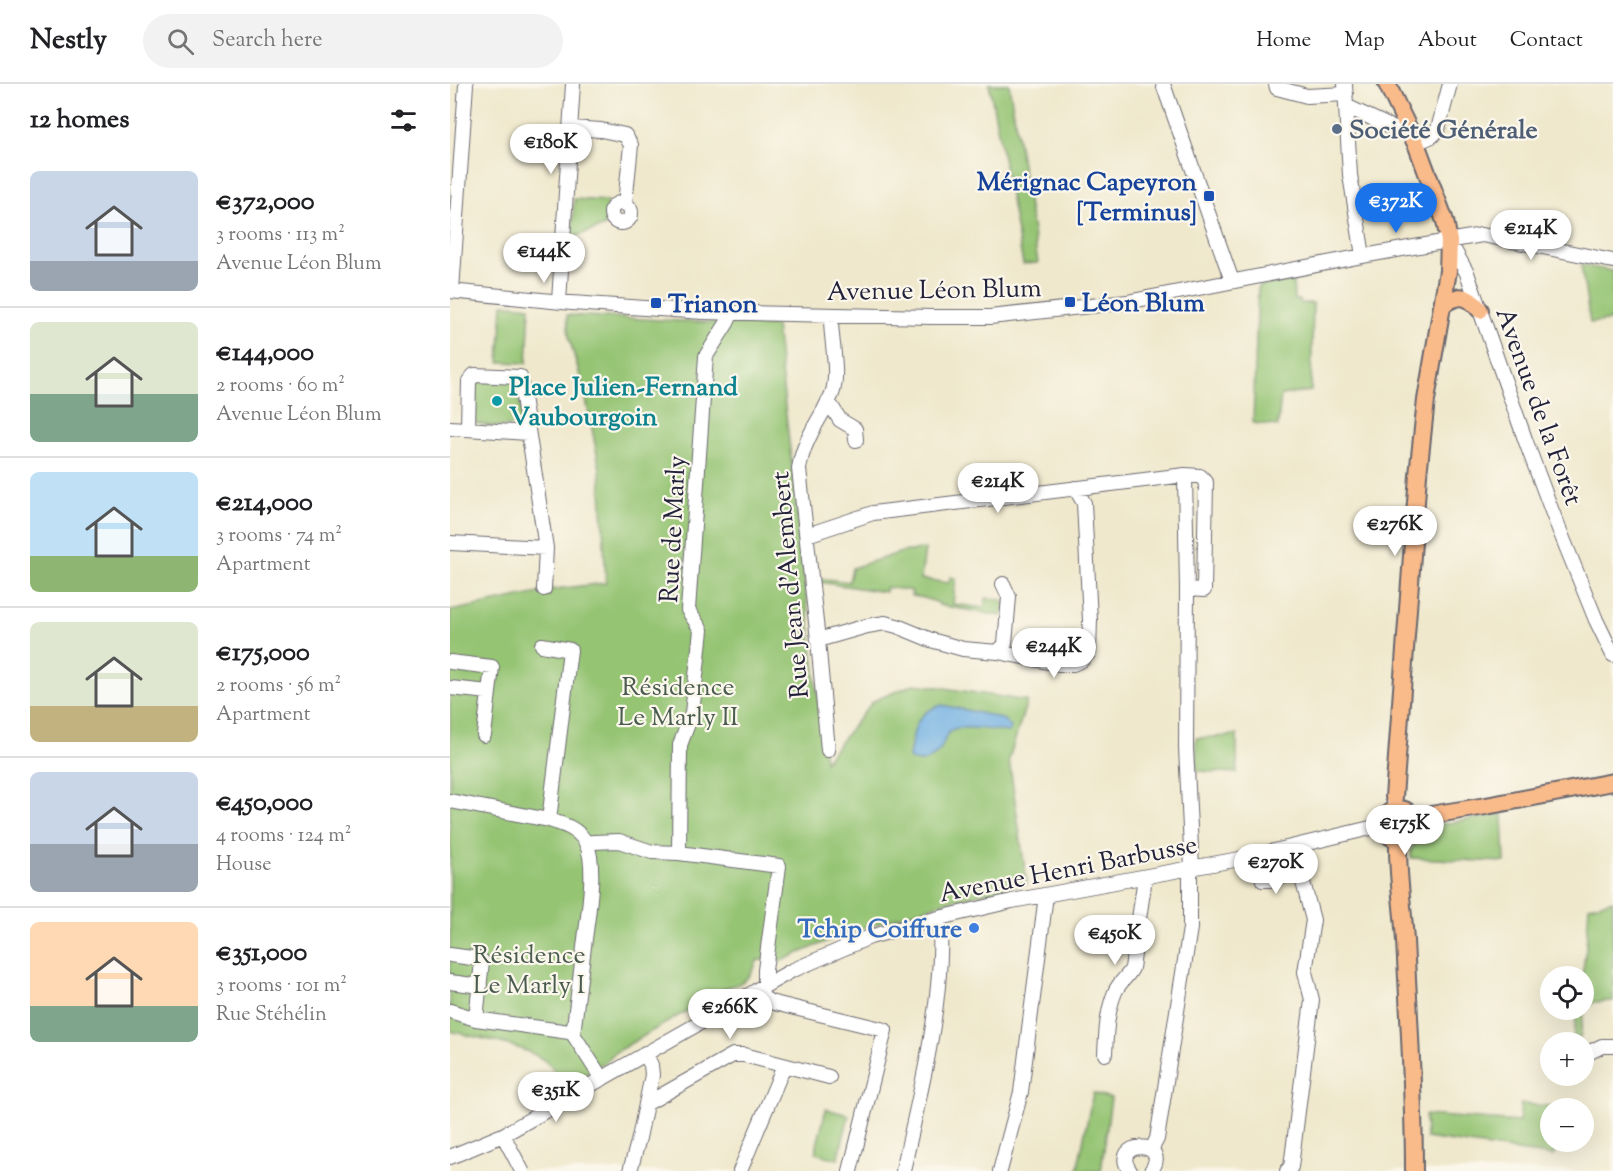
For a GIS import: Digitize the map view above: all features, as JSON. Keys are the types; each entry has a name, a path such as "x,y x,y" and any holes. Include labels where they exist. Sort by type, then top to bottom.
{"main road":[{"path":"1387,84 1414,139 1449,241 1448,271 1426,400 1418,476 1395,803 1385,817 1383,825 1386,833 1398,839 1407,837 1414,823 1412,818 1395,803"},
{"path":"1442,305 1455,297 1465,297 1480,310"},
{"path":"1412,818 1613,782"},
{"path":"1398,839 1397,855 1403,911 1410,1030 1414,1171"}],"street":[{"path":"451,291 466,84"},
{"path":"559,302 573,84"},
{"path":"1163,84 1232,281"},
{"path":"1276,84 1277,88 1307,96 1346,94 1397,130 1414,139 1432,136 1438,129 1450,84"},
{"path":"1346,94 1350,175 1363,256"},
{"path":"570,128 601,130 625,135 631,145 625,204"},
{"name":"Avenue Léon Blum","path":"451,291 651,309 990,317 1109,305 1363,256 1482,236 1613,261"},
{"name":"Avenue de la Forêt","path":"1449,241 1467,273 1553,514 1596,620 1613,655"},
{"name":"Rue de Marly","path":"679,853 680,745 692,713 701,630 688,610 706,356 732,312"},
{"name":"Rue Jean d'Alembert","path":"828,750 799,469 804,445 832,394 835,372 830,332 831,315"},
{"path":"468,429 470,381 474,375 520,377 546,548 544,590"},
{"path":"828,401 840,420 855,429 856,440"},
{"path":"450,428 528,433"},
{"path":"807,535 873,513 1185,475 1200,476 1206,482 1204,590 1187,589"},
{"path":"1151,1150 1156,1139 1190,928 1192,868 1186,748 1185,475"},
{"path":"818,640 885,623 963,649 998,652 1058,664 1072,664 1082,660 1089,652 1090,620 1084,502 1075,488"},
{"path":"450,543 546,548"},
{"path":"998,652 1005,644 1010,597 1003,584"},
{"path":"542,645 570,650 549,820"},
{"path":"450,662 492,667 484,735"},
{"path":"450,688 489,692"},
{"path":"450,801 549,820 571,828 587,844 591,860 590,902 573,1034"},
{"name":"Avenue Henri Barbusse","path":"450,1157 503,1135 761,987 818,958 870,937 939,918 1046,895 1257,856 1383,825"},
{"path":"587,844 619,841 652,852 679,853 779,866 761,987 764,998 770,1002 885,1030 850,1171"},
{"path":"1257,856 1263,880 1273,880 1283,876 1287,849"},
{"path":"1287,849 1312,921 1305,972 1312,1000 1290,1170"},
{"path":"1105,1054 1106,1031 1116,989 1132,968 1145,877"},
{"path":"1000,1171 1021,1092 1046,895"},
{"path":"903,1171 935,1017 939,972 939,918"},
{"path":"450,955 479,959 482,962 477,1019"},
{"path":"450,982 480,986"},
{"path":"450,1011 477,1019 563,1030 573,1034 602,1079"},
{"path":"1594,1050 1613,1046"},
{"path":"630,1171 652,1075 651,1065 645,1053"},
{"path":"646,1104 733,1056 744,1055 829,1077"},
{"path":"740,1171 783,1066"},
{"path":"503,1135 522,1171"},
{"path":"1130,1171 1126,1161 1129,1152 1137,1146 1151,1150 1155,1158 1151,1171"}],"green space":[{"path":"989,84 1009,84 1038,263 1023,264"},
{"path":"574,199 607,201 605,226 572,238"},
{"path":"1581,265 1613,271 1613,320 1590,323"},
{"path":"1293,279 1294,300 1300,300 1300,303 1313,303 1311,391 1281,395 1278,426 1253,423 1258,286"},
{"path":"503,304 530,307 527,363 499,362"},
{"name":"Résidence Le Marly II","path":"567,315 776,326 825,761 873,701 914,684 1027,701 1009,759 1027,884 945,902 844,934 779,962 773,957 757,961 750,975 739,984 728,987 614,1053 607,1061 567,1086 545,1061 535,1055 512,1046 450,1031 450,611 539,593 539,591 606,583 600,469 585,394 569,337"},
{"name":"Place Julien-Fernand Vaubourgoin","path":"480,380 513,380 519,394 522,415 520,422 505,427 474,422 474,387"},
{"path":"925,549 921,579 949,583 950,577 956,578 953,604 984,608 986,598 1002,600 1005,603 1002,616 939,605 939,603 924,598 911,596 912,591 886,587 885,592 819,582 818,578 849,582 852,568 902,552"},
{"path":"1237,734 1237,773 1197,771 1196,738"},
{"path":"1503,814 1505,862 1411,858 1411,849 1430,826"},
{"path":"1613,900 1613,1001 1594,1002 1594,966 1583,966 1589,906"},
{"path":"1576,1020 1583,1020 1581,1032 1574,1032"},
{"path":"1093,1093 1111,1098 1101,1171 1077,1171"},
{"path":"1521,1104 1540,1105 1540,1152 1555,1152 1554,1156 1426,1138 1425,1115 1519,1122"},
{"path":"826,1109 849,1115 838,1159 815,1153"}],"water":[{"path":"942,705 1004,720 1011,727 1010,730 1008,732 962,728 951,730 941,749 933,757 923,762 911,760 909,757 916,724 925,713"}],"place":[{"name":"Société Générale","path":"1337,129"},
{"name":"Mérignac Capeyron [Terminus]","path":"1209,196"},
{"name":"Léon Blum","path":"1070,302"},
{"name":"Trianon","path":"656,303"},
{"name":"Place Julien-Fernand Vaubourgoin","path":"497,401"},
{"name":"Tchip Coiffure","path":"974,928"}],"park label":[{"name":"Résidence Le Marly I","path":"529,969"}]}
